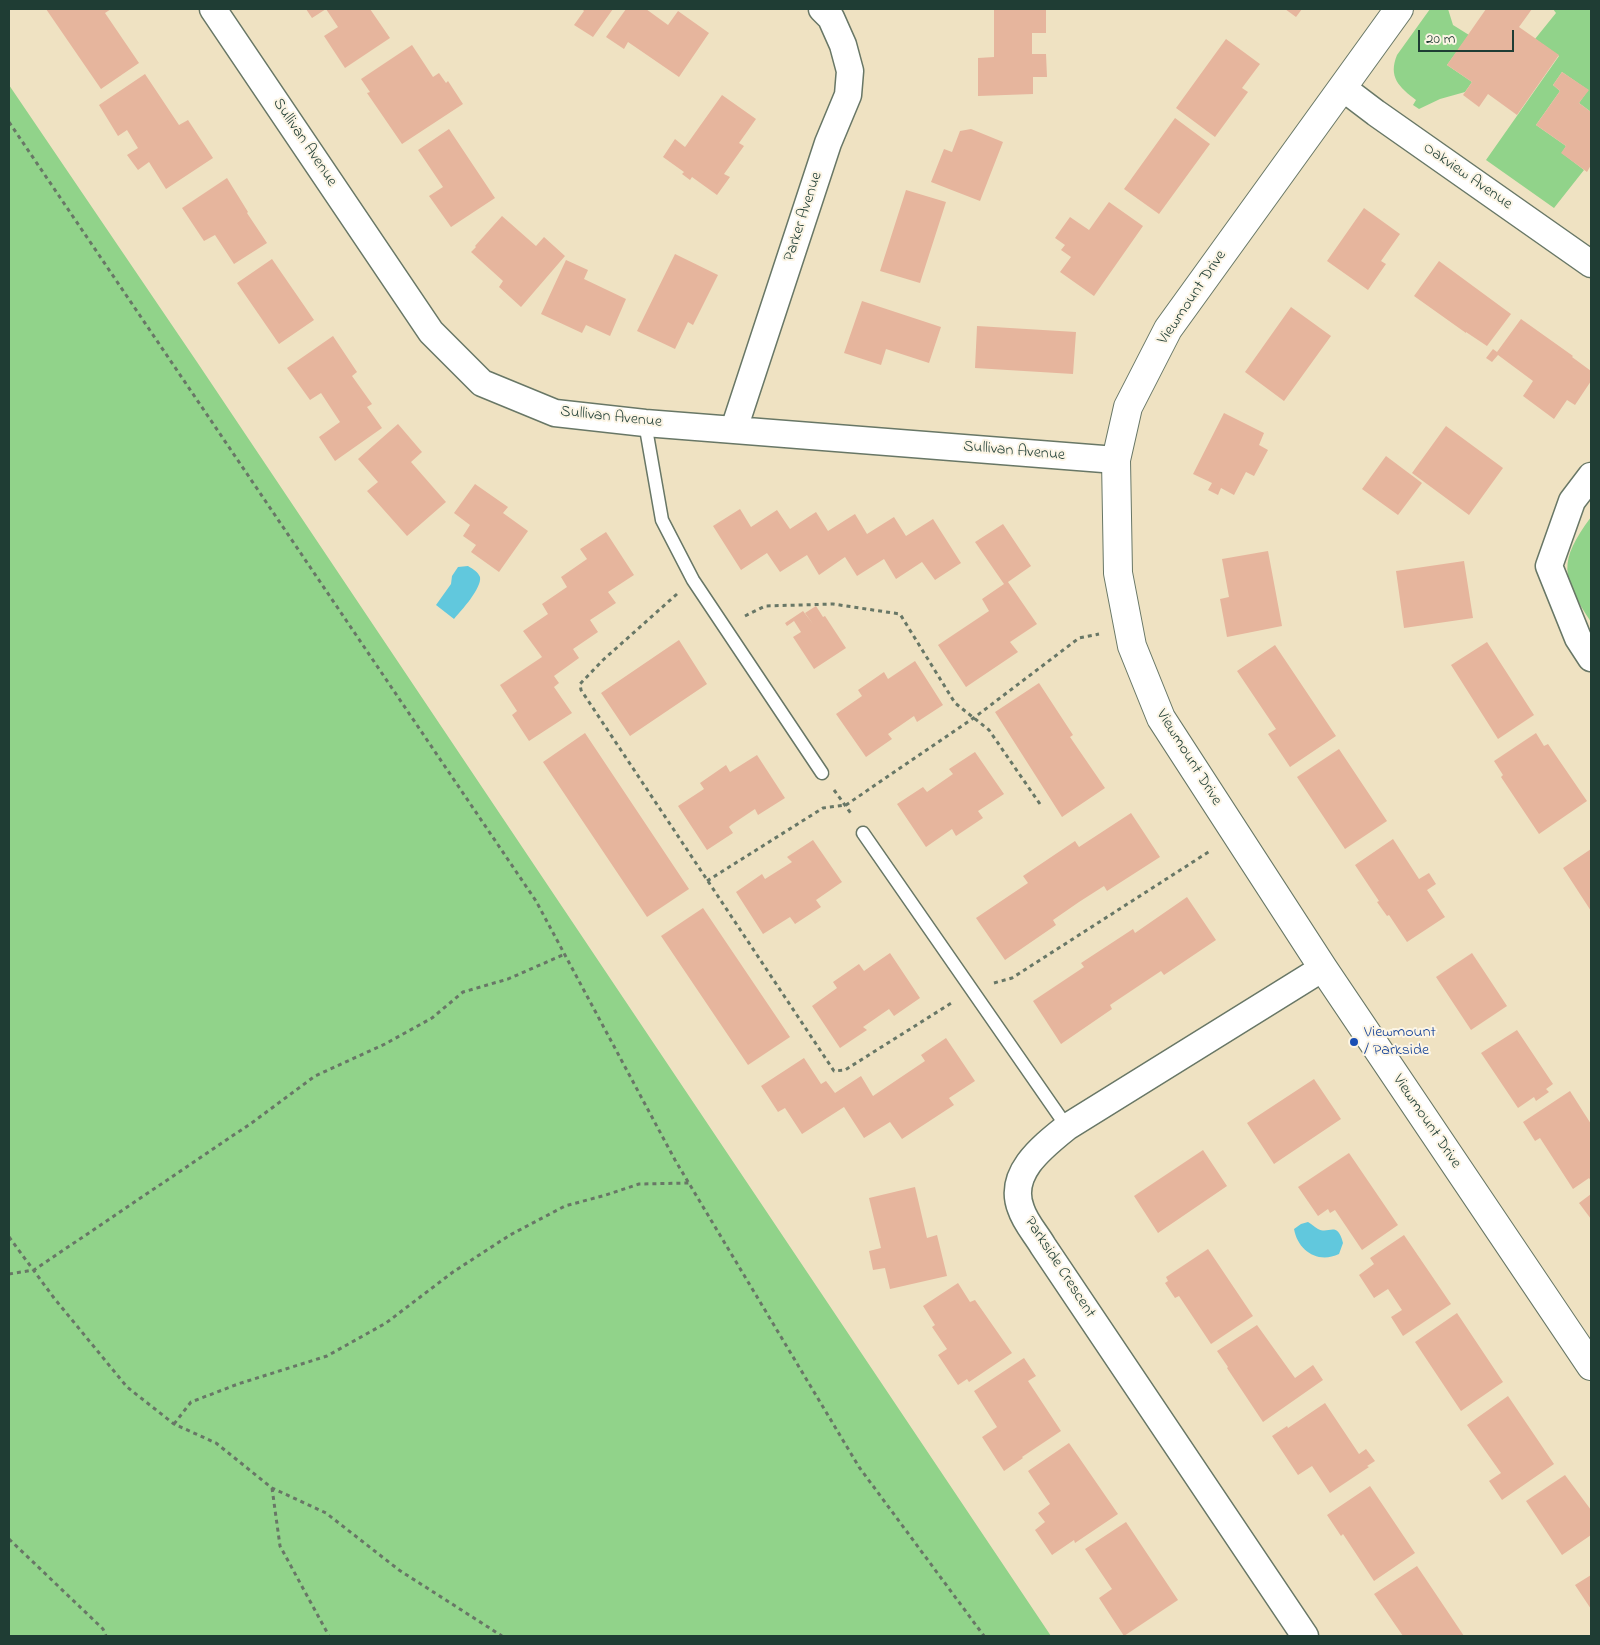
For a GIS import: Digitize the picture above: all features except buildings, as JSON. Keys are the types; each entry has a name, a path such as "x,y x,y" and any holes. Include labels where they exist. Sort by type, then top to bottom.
{"street":[{"name":"Sullivan Avenue","path":"213,9 431,332 482,383 555,413 645,423 1116,460"},
{"name":"Parker Avenue","path":"734,429 828,143 848,95 850,72 843,45 831,18 822,9"},
{"name":"Viewmount Drive","path":"1399,9 1168,329 1128,406 1116,460 1118,573 1132,646 1161,718 1322,968 1591,1366"},
{"name":"Oakview Avenue","path":"1343,88 1591,264"},
{"path":"1591,476 1572,501 1549,566 1578,638 1591,658"},
{"name":"Parkside Crescent","path":"1305,1636 1048,1254 1021,1210 1017,1195 1020,1176 1041,1148 1067,1127 1322,968"}],"lane":[{"path":"645,423 662,520 693,580 822,773"},
{"path":"862,833 1067,1127"}],"path":[{"path":"9,122 536,900 689,1183 859,1467 984,1636"},
{"path":"693,580 603,660 580,684 581,690 834,1070 845,1070 972,990 1012,978 1236,834"},
{"path":"725,628 765,606 833,604 900,614 955,703 989,730 1042,807"},
{"path":"707,881 823,808 846,804 975,717 1079,638 1092,636 1128,624"},
{"path":"822,773 846,804 862,833"},
{"path":"9,1274 34,1270 253,1122 315,1076 385,1044 432,1018 463,992 508,980 565,954"},
{"path":"174,1424 190,1402 238,1384 327,1356 386,1323 453,1272 510,1235 565,1206 639,1184 689,1183"},
{"path":"9,1237 127,1386 174,1424 216,1443 272,1488 326,1513 399,1570 502,1636"},
{"path":"272,1488 280,1546 329,1636"},
{"path":"9,1539 103,1629 106,1636"}],"green space":[{"path":"1430,9 1448,9 1453,25 1469,35 1447,65 1472,82 1465,92 1440,99 1419,109 1413,105 1416,100 1400,86 1394,69 1397,55"},
{"path":"1553,9 1591,9 1591,112 1579,103 1588,90 1562,72 1553,85 1560,91 1536,125 1566,146 1562,153 1584,170 1554,208 1486,160 1559,56 1535,39 1556,13"},
{"path":"9,85 197,362 1051,1636 9,1636"},
{"path":"1591,517 1591,622 1574,593 1567,569 1573,546"}],"water":[{"path":"468,566 478,574 480,582 470,599 454,619 436,605 451,584 452,576 458,567"},
{"path":"1308,1222 1322,1230 1335,1230 1338,1232 1343,1243 1339,1254 1331,1257 1317,1256 1310,1254 1304,1249 1296,1237 1294,1229"}],"place":[{"name":"Viewmount / Parkside","path":"1354,1042"}]}
